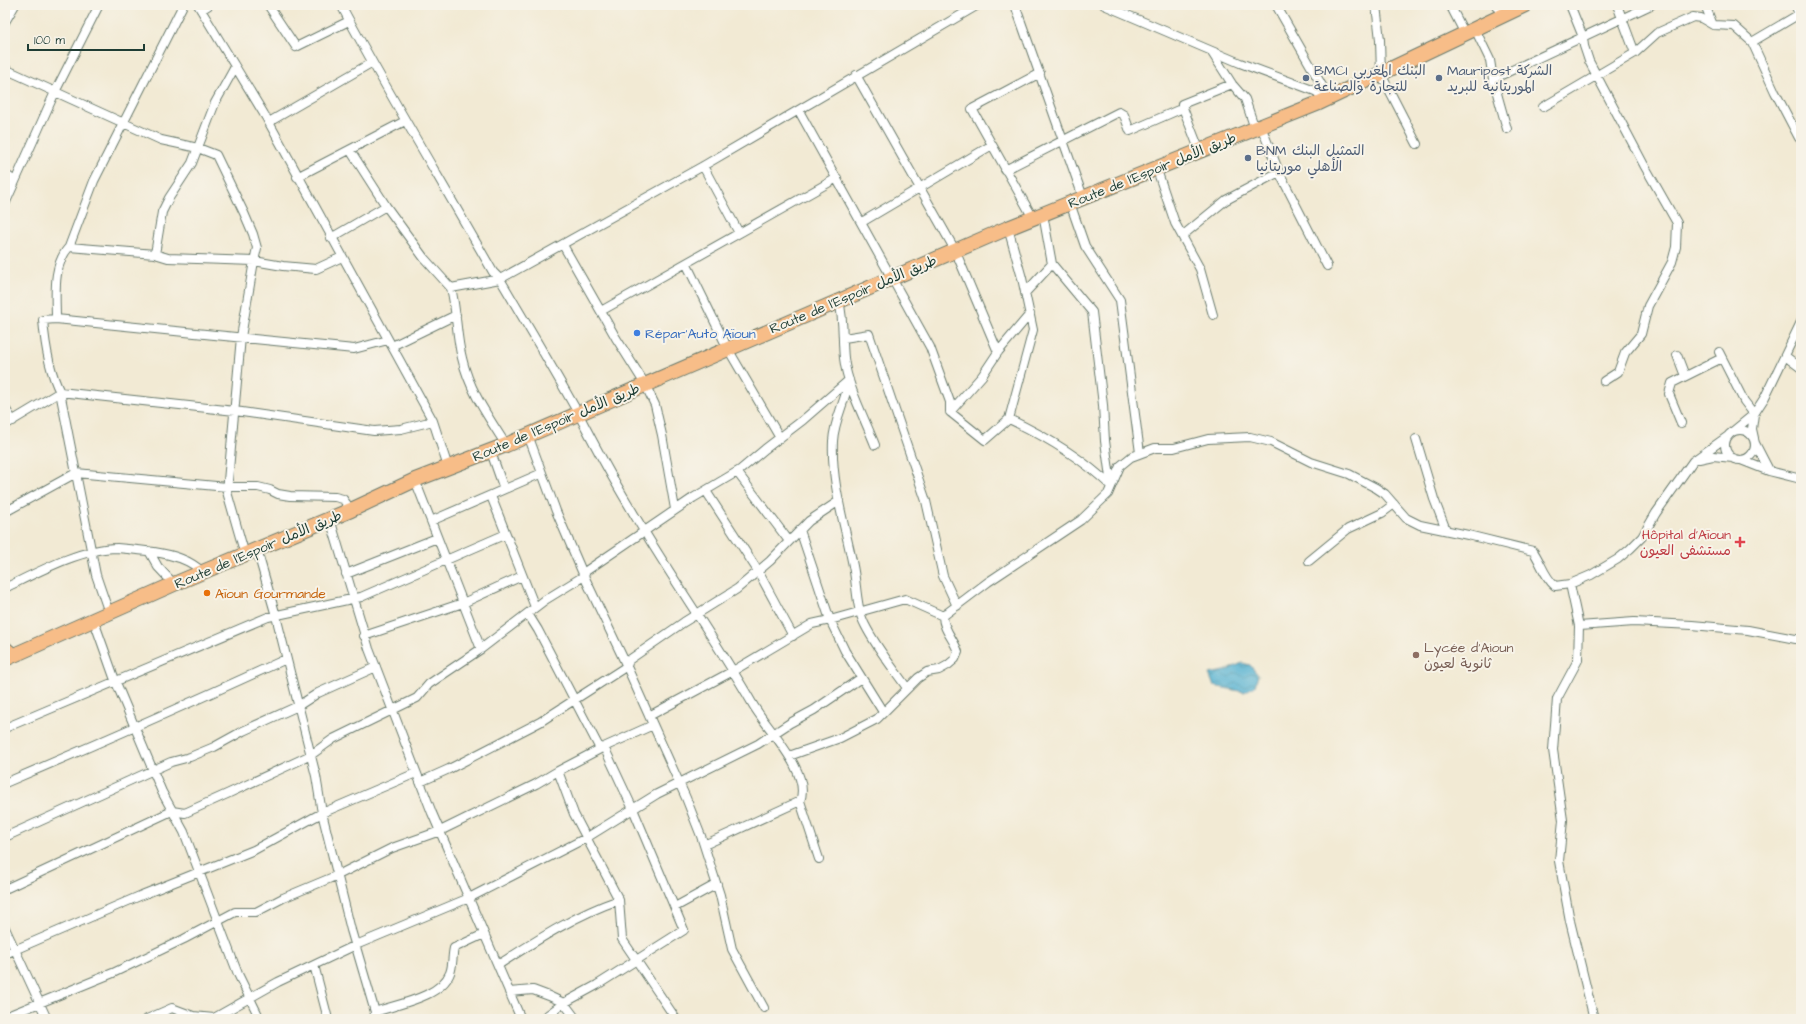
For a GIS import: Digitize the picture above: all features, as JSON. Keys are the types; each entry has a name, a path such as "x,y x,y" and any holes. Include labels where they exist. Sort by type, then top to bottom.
{"highway":[{"name":"Route de l’Espoir طريق الأمل","path":"8,654 94,620 174,584 351,510 415,480 506,446 578,413 955,250 1156,167 1258,128 1328,99 1470,32 1499,11 1525,5"}],"street":[{"path":"5,22 14,5"},
{"path":"5,204 55,92 99,5"},
{"path":"56,319 56,279 62,255 69,247 94,181 183,5"},
{"path":"209,5 199,7 269,122 297,176 390,343 432,421 448,467"},
{"path":"268,5 296,47 349,21"},
{"path":"341,5 405,121 450,195 493,272 500,279 578,413 594,446 644,531 734,671 752,705 789,756 801,781 802,795 800,801 819,859"},
{"path":"451,288 500,279 703,166 856,75 978,5"},
{"path":"1015,5 1083,197"},
{"path":"1104,5 1211,51 1315,91 1328,99"},
{"path":"1276,5 1328,99"},
{"path":"1376,5 1380,40 1381,74 1417,144"},
{"path":"1450,5 1490,60 1493,79 1507,128"},
{"path":"1570,5 1583,37 1585,52 1644,165 1677,223 1676,247 1672,262 1648,306 1641,334 1625,353 1618,372 1604,380"},
{"path":"1617,5 1635,54"},
{"path":"1493,79 1651,5"},
{"path":"1705,5 1713,25"},
{"path":"1752,42 1800,15 1795,5"},
{"path":"1543,107 1635,54 1657,33 1693,17 1701,18 1713,25 1734,26 1752,42 1775,92 1800,138"},
{"path":"1211,51 1232,84 1245,99 1279,172 1328,266"},
{"path":"269,122 372,63"},
{"path":"156,254 162,212 169,198 192,164 215,103 235,67"},
{"path":"5,70 161,140 198,148 216,155 253,234 257,248 241,337 227,492 237,532 251,552 276,616 311,755 322,813 375,1015 433,992 443,985 450,972 454,948 484,934"},
{"path":"1040,73 972,109 1005,170 1038,216 1052,264 1092,312 1103,405 1104,441 1111,486"},
{"path":"856,75 921,187 955,250 998,352"},
{"path":"1202,150 1197,144 1182,104 1232,84"},
{"path":"1005,170 1063,139 1119,112 1124,114 1130,131 1183,108"},
{"path":"799,110 930,347 950,402 950,412"},
{"path":"297,176 405,121"},
{"path":"862,222 992,145"},
{"path":"350,150 386,206 424,258 451,288 462,358 471,385 506,446"},
{"path":"703,166 740,233"},
{"path":"1156,167 1175,223 1200,269 1213,315"},
{"path":"1182,236 1226,200 1279,172"},
{"path":"5,174 15,181"},
{"path":"601,311 837,178"},
{"path":"1070,203 1085,246 1120,300 1140,454"},
{"path":"331,238 386,206"},
{"path":"950,412 985,440 1010,419 1033,330 1008,228"},
{"path":"563,245 645,384 655,405 662,435 675,509"},
{"path":"69,247 156,254 168,258 254,261 283,266 316,269 342,257"},
{"path":"686,263 728,349 780,438"},
{"path":"1025,293 1052,264"},
{"path":"839,301 843,315 844,359 849,380 875,445"},
{"path":"950,412 982,376 998,352 1030,314"},
{"path":"109,613 96,575 60,392 54,381 44,334 43,320 56,319 354,349 390,343 456,315"},
{"path":"943,616 988,582 1081,520 1108,494 1120,466 1131,457 1155,448 1174,448 1208,439 1250,438 1271,442 1310,462 1349,474 1385,494 1406,518 1420,525 1533,551 1539,559 1549,581 1555,586 1570,584 1607,567 1630,549 1642,537 1656,513 1693,461 1754,414 1765,397 1801,322"},
{"path":"844,338 869,334 926,501 943,576 957,606"},
{"path":"1677,355 1685,376"},
{"path":"1681,423 1669,394 1672,383 1720,355 1744,401 1754,414 1752,429 1754,441 1752,455 1737,459 1713,456 1693,461"},
{"path":"1785,356 1801,368"},
{"path":"5,888 172,811 184,813 311,755 333,740 417,698 429,684 481,649 545,600 584,576 586,571 675,509 737,472 849,380"},
{"path":"849,380 848,390 841,408 833,440 834,472 853,566 860,612 864,625 907,688"},
{"path":"5,408 9,423 60,392 235,411 374,431 401,429 432,421"},
{"path":"1010,419 1065,449 1093,469 1111,486"},
{"path":"1769,471 1749,432 1743,430 1730,434 1725,442 1729,455 1769,471 1801,479"},
{"path":"528,435 584,576 627,666 704,845 717,884 732,949 764,1008"},
{"path":"1416,439 1434,499 1446,530"},
{"path":"491,452 504,489"},
{"path":"737,472 789,542"},
{"path":"5,512 76,473 227,487 258,488 290,496 335,496 343,499 351,510"},
{"path":"431,521 542,473"},
{"path":"415,480 481,649"},
{"path":"706,491 758,571 793,636"},
{"path":"491,496 535,608"},
{"path":"420,782 449,770 540,722 627,666 629,660 696,614 737,589 789,542 809,521 839,500"},
{"path":"1309,561 1348,529 1382,513 1394,504"},
{"path":"330,519 364,636 392,710 440,831 521,1019"},
{"path":"800,530 830,620 845,652 883,712"},
{"path":"5,728 115,680 268,617 361,597 506,534"},
{"path":"346,574 437,538"},
{"path":"5,588 51,565 91,552 116,548 149,552 187,560 204,572"},
{"path":"149,552 158,567 174,584"},
{"path":"364,636 463,603 522,576"},
{"path":"1570,584 1579,626 1578,660 1557,699 1554,750 1563,820 1559,861 1570,921 1594,1019"},
{"path":"649,716 734,671 812,624 905,599 943,616"},
{"path":"528,614 538,630 574,700 602,748 632,809 684,930 564,1003 542,1019"},
{"path":"789,756 840,738 877,719 907,688 923,675 939,670 955,659 958,652 955,644 945,629 943,616"},
{"path":"94,620 115,680 172,811 184,832 238,974 260,1019"},
{"path":"1579,626 1634,622 1685,625 1748,630 1801,640"},
{"path":"5,783 135,727 286,659"},
{"path":"5,837 154,771 171,762 190,757 214,747 243,731 298,706 318,693 376,667"},
{"path":"147,1019 172,1008 193,1016 214,1019 249,998 356,945 469,898 586,838 657,794 739,754 814,710 861,678"},
{"path":"5,1018 113,973 235,912 256,912 283,898 338,875 392,848 440,831 536,784 602,748 653,725"},
{"path":"558,771 574,814 619,900 622,939 635,961 676,1019"},
{"path":"5,954 254,850 322,813 416,772"},
{"path":"704,845 800,801"},
{"path":"675,907 717,884"},
{"path":"498,965 544,935 600,907 619,900"},
{"path":"5,928 47,1019"},
{"path":"314,965 328,1019"},
{"path":"509,992 533,990 564,1003 576,1019"}],"water":[{"path":"1242,663 1250,665 1258,675 1255,686 1244,692 1214,686 1209,674 1225,671"}],"place":[{"name":"BMCI البنك المغربي للتجارة والصناعة","path":"1306,78"},
{"name":"Mauripost الشركة الموريتانية للبريد","path":"1439,78"},
{"name":"BNM التمثيل البنك الأهلي موريتانيا","path":"1248,158"},
{"name":"Répar'Auto Aïoun","path":"637,333"},
{"name":"Hôpital d’Aïoun مستشفى العيون","path":"1740,542"},
{"name":"Aïoun Gourmande","path":"207,593"},
{"name":"Lycée d'Aioun ثانوية لعيون","path":"1416,655"}]}
